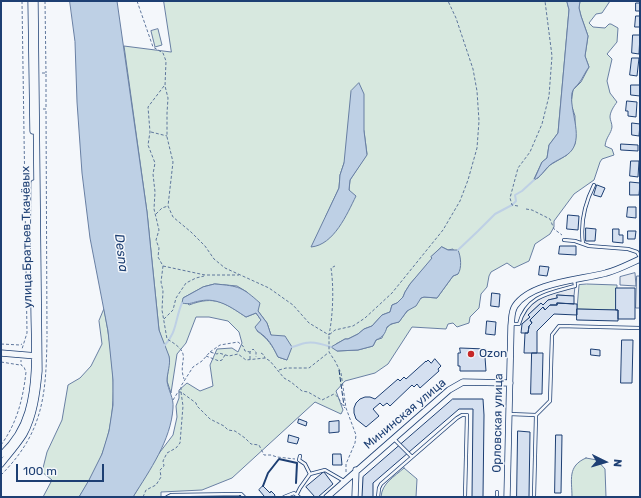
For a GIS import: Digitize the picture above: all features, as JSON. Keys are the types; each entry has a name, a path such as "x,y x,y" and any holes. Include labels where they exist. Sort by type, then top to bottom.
{"street":[{"name":"улица Братьев Ткачёвых","path":"31,1 34,109"},
{"name":"улица Братьев Ткачёвых","path":"1,464 24,433 32,413 36,393 37,356 34,163 35,1"},
{"name":"Орловская улица","path":"508,497 511,325 512,314 515,307 519,301 541,288 613,271 640,258"},
{"path":"1,353 37,356"},
{"name":"улица Братьев Ткачёвых","path":"1,455 11,446 20,431 28,412 37,356"},
{"name":"Мининская улица","path":"327,497 449,390 463,382 510,383"},
{"path":"355,497 356,470"}],"lane":[{"path":"583,244 582,235 585,207 594,185"},
{"path":"564,240 575,241 589,246 628,249 636,252 640,258"},
{"path":"511,325 519,324 521,315 529,304 542,295 575,286 574,279"},
{"path":"534,497 536,415 550,401 552,335 559,326 640,328"},
{"path":"509,414 536,415"},
{"path":"378,497 381,484 457,418 462,415 467,415 465,497"},
{"path":"393,438 412,457"},
{"path":"300,456 299,460 305,464 310,474"},
{"path":"284,497 294,493 298,496 300,488 310,474 325,470 346,480"},
{"path":"497,492 497,497"},
{"path":"167,497 171,495 241,494 244,497"}],"path":[{"path":"21,365 23,344 26,340 27,333 22,1"},
{"path":"45,1 46,73"},
{"path":"137,1 153,47 163,53 166,61 165,86 168,98 167,137 173,162 168,206 173,217 191,232 205,246 214,259 225,268 269,288 293,304 309,323 329,335"},
{"path":"329,335 335,330 353,326 365,318 392,294 443,230 460,201 468,180 477,148 479,121 477,91 473,69 456,18 448,1"},
{"path":"518,206 512,205 510,198 518,168 530,152 542,124 549,96 552,56 545,1"},
{"path":"165,86 148,106 150,132 148,145 155,164 153,174 155,192 154,209 159,230 156,240 159,248 158,257 163,266 161,282 163,291 162,310 167,339 174,342 182,351 184,359 182,373 184,379"},
{"path":"23,109 46,108 47,337"},
{"path":"150,132 167,137"},
{"path":"155,215 162,208 168,206"},
{"path":"526,209 532,210 550,219 554,229 562,236 566,237"},
{"path":"163,266 205,275 240,274"},
{"path":"335,266 331,268 333,279 329,352 341,373 346,408 356,435 355,443 346,464 346,480"},
{"path":"164,320 172,310 176,298 186,282 205,275"},
{"path":"143,497 146,490 156,486 161,477 160,470 164,466 163,461 167,453 176,448 180,443 183,406 181,386 184,379 193,367 202,361 214,348 238,342 243,346 245,351 250,352 253,349 256,352 256,357"},
{"path":"1,344 23,344"},
{"path":"210,352 225,355 238,354 246,360 265,358"},
{"path":"250,352 250,359"},
{"path":"278,370 286,368 309,368 329,352"},
{"path":"260,353 270,361 284,378 302,391 308,392 319,400 334,394 340,397 343,406 346,408"},
{"path":"206,356 219,361 222,360 225,355"},
{"path":"1,362 21,365 24,367 26,372 20,407 10,434 1,446"},
{"path":"173,400 178,392 181,392"},
{"path":"181,392 196,402 197,406 210,419 245,438 251,444 259,445 264,455 271,454 278,457 299,460"}],"shaded area":[{"path":"164,1 567,1 569,10 558,133 549,145 547,158 542,162 534,179 538,178 550,165 567,155 575,144 575,116 571,104 573,90 581,82 589,67 585,56 588,36 579,8 580,1 610,1 602,13 596,14 589,23 593,27 605,28 611,24 618,28 617,42 607,54 612,59 607,81 610,93 617,102 611,113 610,118 612,127 605,146 612,149 614,155 602,159 594,180 574,194 554,221 554,227 550,234 535,244 529,261 514,268 507,263 491,272 487,287 481,294 479,308 470,317 469,323 457,327 453,323 448,324 446,329 412,327 388,364 375,373 345,381 336,391 343,410 341,414 315,402 232,478 202,490 161,492 161,497 133,497 157,456 173,435 177,417 176,406 179,398 179,390 187,383 200,391 213,386 210,365 217,349 232,348 238,352 242,343 239,332 228,321 209,317 196,317 186,343 177,354 171,393 167,381 169,357 159,330 147,212 124,46 171,52","holes":["364,131 367,154 350,180 349,190 326,216 339,188 340,175 344,163","442,247 448,250 453,249 458,274 453,276 437,298 424,297 418,300 399,322 388,327 382,338 376,340 373,346 358,350 337,351 336,344 372,326 382,315 390,312 392,305 397,303 403,297 410,284 433,258 432,257","215,284 237,286 247,292 267,323 271,335 287,360 278,357 269,342 257,331 261,320 256,313 246,317 226,304 206,301 189,305 183,298 203,287"]},
{"path":"158,29 162,45 155,47 151,31"},
{"path":"635,273 636,286 620,285 620,277"},
{"path":"637,276 640,276 640,308 636,308"},
{"path":"579,285 617,285 616,310 577,309"},
{"path":"575,286 574,296 557,295 557,298 548,300 543,305 541,303 528,315 530,317 522,324 519,324 521,315 529,304 542,295"},
{"path":"104,309 110,345 113,382 113,401 108,437 98,465 79,497 43,497 52,480 42,472 47,452 62,420 68,385 80,378 91,366 102,344 99,321"},
{"path":"586,458 597,460 605,469 606,497 572,497 571,479 573,469 580,461"},
{"path":"404,468 417,479 416,497 381,497 386,484"}],"water":[{"name":"Desna","path":"70,1 117,1 147,212 159,330 169,359 167,381 172,397 173,408 168,432 159,454 133,497 79,497 102,454 109,431 113,405 113,380 108,331 90,238 82,173 77,102 75,42"},
{"path":"567,1 580,1 579,8 588,36 585,56 589,67 572,93 572,107 576,130 575,144 570,152 550,165 539,177 534,180 542,162 547,158 549,145 558,133 569,10"},
{"path":"359,83 364,94 364,131 367,155 350,180 349,190 356,196 344,220 333,235 319,245 311,247 339,188 340,175 344,163 351,91"},
{"path":"442,247 448,250 458,250 461,266 458,274 453,276 437,298 421,298 416,306 407,311 399,322 391,324 387,327 383,335 376,340 373,346 358,350 337,351 331,347 372,326 382,315 390,312 392,305 397,303 403,297 410,284 432,258 431,257"},
{"path":"215,284 240,288 260,303 258,311 267,323 271,335 285,336 292,347 287,360 278,357 268,340 256,329 255,327 261,320 256,313 246,317 224,304 207,300 189,304 182,303 183,298 203,287"}],"building":[{"path":"636,3 640,3 640,11 636,11"},
{"path":"636,16 640,16 640,27 635,27"},
{"path":"633,35 640,35 639,54 632,53"},
{"path":"632,58 639,58 637,76 630,75"},
{"path":"631,85 640,85 640,96 631,95"},
{"path":"627,101 637,102 636,117 628,116 628,111 626,111"},
{"path":"632,123 640,124 639,136 632,135"},
{"path":"621,144 638,145 638,151 621,150"},
{"path":"631,161 639,161 638,177 630,176"},
{"path":"630,182 640,183 639,195 630,195"},
{"path":"597,185 605,188 601,197 594,195"},
{"path":"628,207 636,207 636,218 627,217"},
{"path":"568,215 579,216 578,230 567,229"},
{"path":"586,228 596,229 595,241 586,241"},
{"path":"613,229 619,229 619,235 623,235 623,243 613,242"},
{"path":"628,231 636,231 635,239 628,239"},
{"path":"560,246 576,246 576,255 559,254"},
{"path":"540,266 549,267 547,276 539,275"},
{"path":"616,288 635,288 635,319 618,319 618,310 616,310"},
{"path":"492,293 500,294 499,307 491,306"},
{"path":"557,295 574,296 574,304 557,303 557,305 550,305 545,310 543,307 530,320 532,323 529,326 528,333 521,333 522,324 530,317 528,315 541,303 543,305 548,300 557,298"},
{"path":"557,303 577,304 577,315 554,314 537,331 537,353 524,353 525,333 528,333 529,326 532,323 530,320 543,307 545,310 550,305 557,305"},
{"path":"577,309 618,310 618,321 577,320"},
{"path":"487,321 496,322 495,335 486,334"},
{"path":"622,340 633,340 632,383 621,383"},
{"path":"460,348 486,349 486,371 460,371 460,366 458,366 458,353 460,353"},
{"path":"591,349 600,350 600,356 591,355"},
{"path":"532,353 543,353 542,394 531,394"},
{"path":"435,359 441,366 438,369 439,371 420,388 417,384 414,387 412,385 390,406 387,403 383,406 380,403 373,409 379,416 366,427 356,419 354,408 360,399 370,397 375,399 398,379 400,381 404,377 406,379 426,361 428,360 431,363"},
{"path":"453,399 483,399 483,497 472,497 473,409 459,409 373,483 373,497 362,497 363,477"},
{"path":"299,419 307,422 306,426 298,423"},
{"path":"339,421 339,432 329,433 329,422"},
{"path":"518,431 530,432 529,497 517,497"},
{"path":"289,435 299,438 297,444 288,442"},
{"path":"556,435 562,435 561,493 555,493"},
{"path":"333,454 341,454 342,465 333,465"},
{"path":"324,472 333,484 318,497 315,497 306,487"},
{"path":"263,486 270,493 271,491 275,495 274,497 262,497 264,496 259,490"}],"waterway":[{"path":"458,250 495,214 512,205 516,201 515,195 534,180"},
{"path":"164,346 174,331 182,303"},
{"path":"292,347 308,342 331,347"}],"fence":[{"path":"339,370 344,406"}],"wall":[{"path":"263,486 268,473 279,459 297,463 296,483"}],"place":[{"name":"Ozon","path":"471,354"}]}
